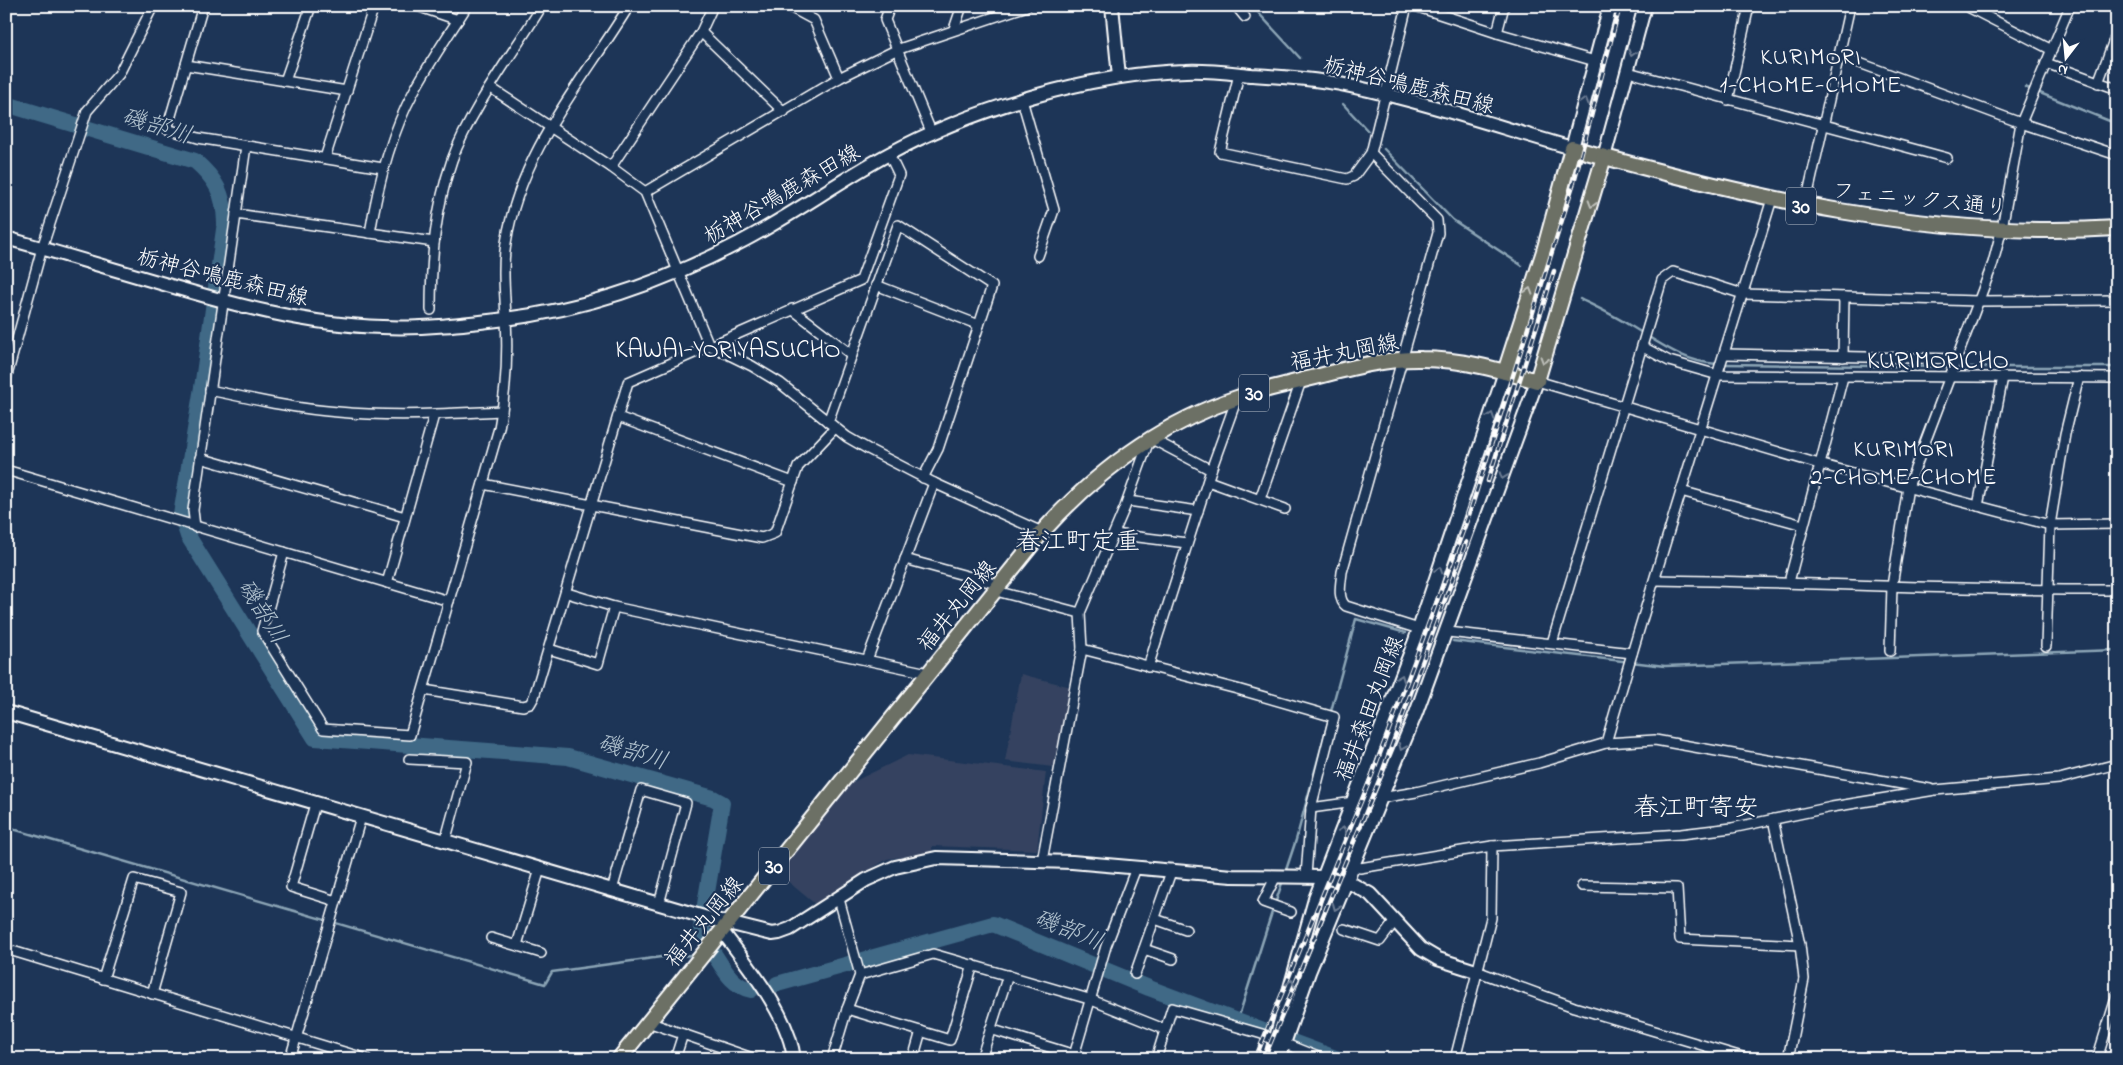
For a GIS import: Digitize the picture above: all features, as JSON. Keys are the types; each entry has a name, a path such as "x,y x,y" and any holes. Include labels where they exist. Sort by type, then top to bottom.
{"main road":[{"path":"1112,6 1119,77"},
{"path":"1506,372 1544,251 1610,6"},
{"path":"1538,381 1604,157 1645,6"},
{"name":"栃神谷鳴鹿森田線","path":"6,238 268,313 328,322 381,327 428,326 506,319 582,305 626,292 679,272 741,242 889,154 932,134 981,113 1022,100 1119,77 1188,70 1312,79 1386,95 1572,148"},
{"name":"30","path":"1572,148 1604,157"},
{"name":"フェニックス通り","path":"1604,157 1804,207 1924,223 2002,228 2085,230 2117,228"},
{"name":"福井丸岡線","path":"619,1059 1042,532 1088,484 1150,438 1203,410 1237,398 1349,368 1403,360 1458,361 1538,381"},
{"name":"福井森田丸岡線","path":"1279,1059 1281,1036 1307,926 1419,629 1506,372"},
{"name":"福井森田丸岡線","path":"1270,1059 1353,866 1448,632 1538,381"},
{"path":"6,712 659,904 725,927 772,934 790,930 866,880 895,867 936,858 1042,861 1172,869 1232,876 1324,877 1346,882 1370,894 1421,949 1438,959 1479,972"},
{"path":"725,927 776,1011 792,1044 794,1059"}],"street":[{"path":"6,379 42,248 87,111 119,74 153,6"},
{"path":"203,6 167,129 198,138 383,168"},
{"path":"285,81 311,6"},
{"path":"325,158 374,6"},
{"path":"417,6 458,20"},
{"path":"370,233 383,168 393,138 413,92 467,6"},
{"path":"431,310 431,268 434,242 452,160 466,129 542,6"},
{"path":"284,552 262,631 323,729 410,735 483,484 502,411 505,386 506,319 503,273 511,218 521,182 550,127 629,6"},
{"path":"611,167 701,32 713,6"},
{"path":"788,6 814,20 840,78"},
{"path":"890,6 885,20 932,134"},
{"path":"954,29 962,6"},
{"path":"1236,6 1245,17"},
{"path":"1239,74 1220,152 1347,179 1354,176 1371,153 1408,6"},
{"path":"1415,6 1497,33 1595,61"},
{"path":"1497,33 1504,6"},
{"path":"1728,100 1749,6"},
{"path":"1804,207 1850,6"},
{"path":"1966,6 2052,50"},
{"path":"1890,652 1892,586 1908,487 1993,263 2002,228 2022,123 2070,6"},
{"path":"645,192 840,78 896,50 954,29 1028,7"},
{"path":"701,32 784,112"},
{"path":"2098,83 2117,32"},
{"path":"1838,55 2022,123 2117,155"},
{"path":"2046,63 2117,89"},
{"path":"186,65 347,91"},
{"path":"1628,72 1948,158"},
{"path":"491,88 611,167 645,192 709,345 752,366 780,383 846,437 923,478 1042,532"},
{"path":"1022,100 1054,210 1038,256"},
{"path":"195,527 193,510 246,146"},
{"path":"1371,153 1437,220 1438,233 1342,572 1340,596 1342,603 1346,606 1419,629"},
{"path":"424,690 523,706 530,704 534,697 567,594 628,382 861,280 899,174 889,154"},
{"path":"1606,742 1699,430 1725,354 1772,199"},
{"path":"236,214 434,242"},
{"path":"483,484 762,538 774,533 798,467 831,425 852,355 898,225 992,286 938,449 923,478"},
{"path":"1552,644 1662,280 1673,272 1743,294 1978,301 2117,300"},
{"path":"876,285 979,325"},
{"path":"1843,357 1844,297"},
{"path":"792,309 852,355"},
{"path":"1643,347 1670,362 1718,375 2117,378"},
{"path":"1725,354 1958,359"},
{"path":"1789,582 1842,377"},
{"path":"1978,506 2003,377"},
{"path":"2046,646 2050,525 2065,434 2078,378"},
{"path":"1260,499 1301,381"},
{"path":"1538,381 1819,464 2050,525 2117,524"},
{"path":"210,390 267,402 337,412 434,415 502,411"},
{"path":"1148,667 1187,543 1237,398"},
{"path":"387,582 434,415"},
{"path":"618,417 793,482"},
{"path":"1042,861 1082,650 1080,613 1128,501 1150,438 1212,470"},
{"path":"200,458 405,517"},
{"path":"6,470 449,601"},
{"path":"1208,482 1285,509"},
{"path":"867,660 934,483"},
{"path":"1681,491 1803,525"},
{"path":"1128,501 1198,511"},
{"path":"1114,534 1187,543"},
{"path":"905,559 1080,613"},
{"path":"1654,580 2047,590 2117,590"},
{"path":"567,594 614,608 928,673"},
{"path":"549,649 598,664 614,608"},
{"path":"1448,632 1632,653"},
{"path":"1082,650 1238,689 1334,717 1311,808 1306,876"},
{"path":"1381,798 1416,792 1539,763 1606,742 1655,740 1935,790"},
{"path":"409,759 467,762 445,842"},
{"path":"1353,866 1360,868 1492,846 1681,834 1732,828 1832,807 1935,790 2059,780 2117,764"},
{"path":"612,890 641,790 686,804 659,904"},
{"path":"1311,808 1354,802"},
{"path":"315,804 291,887 336,901"},
{"path":"290,1059 361,817"},
{"path":"1773,820 1800,945 1804,979 1788,1059"},
{"path":"1455,1059 1479,972 1491,918 1492,846"},
{"path":"1074,1057 1097,973 1136,868"},
{"path":"517,945 540,869"},
{"path":"1135,974 1172,869"},
{"path":"1276,876 1263,902 1291,912"},
{"path":"103,979 134,879 181,892 152,994"},
{"path":"1582,886 1677,888 1680,938 1800,945"},
{"path":"832,1059 859,972 839,899"},
{"path":"1155,919 1186,930"},
{"path":"1344,930 1380,941 1396,921"},
{"path":"491,938 541,953"},
{"path":"1144,949 1173,959"},
{"path":"6,950 367,1059"},
{"path":"859,972 933,954 1089,999 1164,1030"},
{"path":"847,1009 950,1040 973,965"},
{"path":"1479,972 1574,1007 1749,1059"},
{"path":"980,1059 1008,975"},
{"path":"2097,1059 2117,995"},
{"path":"1156,1059 1172,1008 1262,1034 1281,1036 1303,1055 1323,1059"},
{"path":"648,1022 755,1059"},
{"path":"990,1029 1074,1057 1088,1059"},
{"path":"913,1059 921,1031"},
{"path":"675,1059 683,1034"}],"shaded area":[{"path":"1021,674 1071,687 1053,767 1005,761"},
{"path":"908,755 1046,772 1037,850 932,846 932,853 887,859 815,904 779,874 849,784"}],"waterway":[{"path":"1252,6 1300,58"},
{"path":"2025,87 2117,124"},
{"name":"磯部川","path":"6,104 195,161 218,188 223,203 225,222 203,381 181,515 188,536 315,738 568,757 713,798 722,803 701,928 707,939"},
{"path":"1343,104 1368,131"},
{"path":"1384,149 1453,220 1521,265"},
{"path":"1580,299 1682,355 1717,364"},
{"path":"1723,364 1950,367"},
{"path":"1955,367 2117,367"},
{"path":"1285,873 1296,840 1356,619 1406,633"},
{"path":"1453,641 1665,666 2117,650"},
{"path":"6,827 545,984 552,972 661,957 694,955"},
{"path":"1275,904 1283,880"},
{"path":"1238,1019 1273,909"},
{"name":"磯部川","path":"777,984 993,924 1149,988 1338,1059"},
{"name":"磯部川","path":"714,954 734,981 744,988 751,990"}],"railway":[{"path":"1255,1059 1372,775 1469,515 1574,182 1620,6"},
{"path":"1488,481 1554,271"},
{"path":"1264,1059 1380,778 1466,542"}],"district":[{"name":"KURIMORI 1-CHOME-CHOME","path":"1811,70"},
{"name":"KAWAI-YORIYASUCHO","path":"728,348"},
{"name":"KURIMORICHO","path":"1938,359"},
{"name":"KURIMORI 2-CHOME-CHOME","path":"1904,462"},
{"name":"春江町定重","path":"1078,540"},
{"name":"春江町寄安","path":"1696,806"}]}
